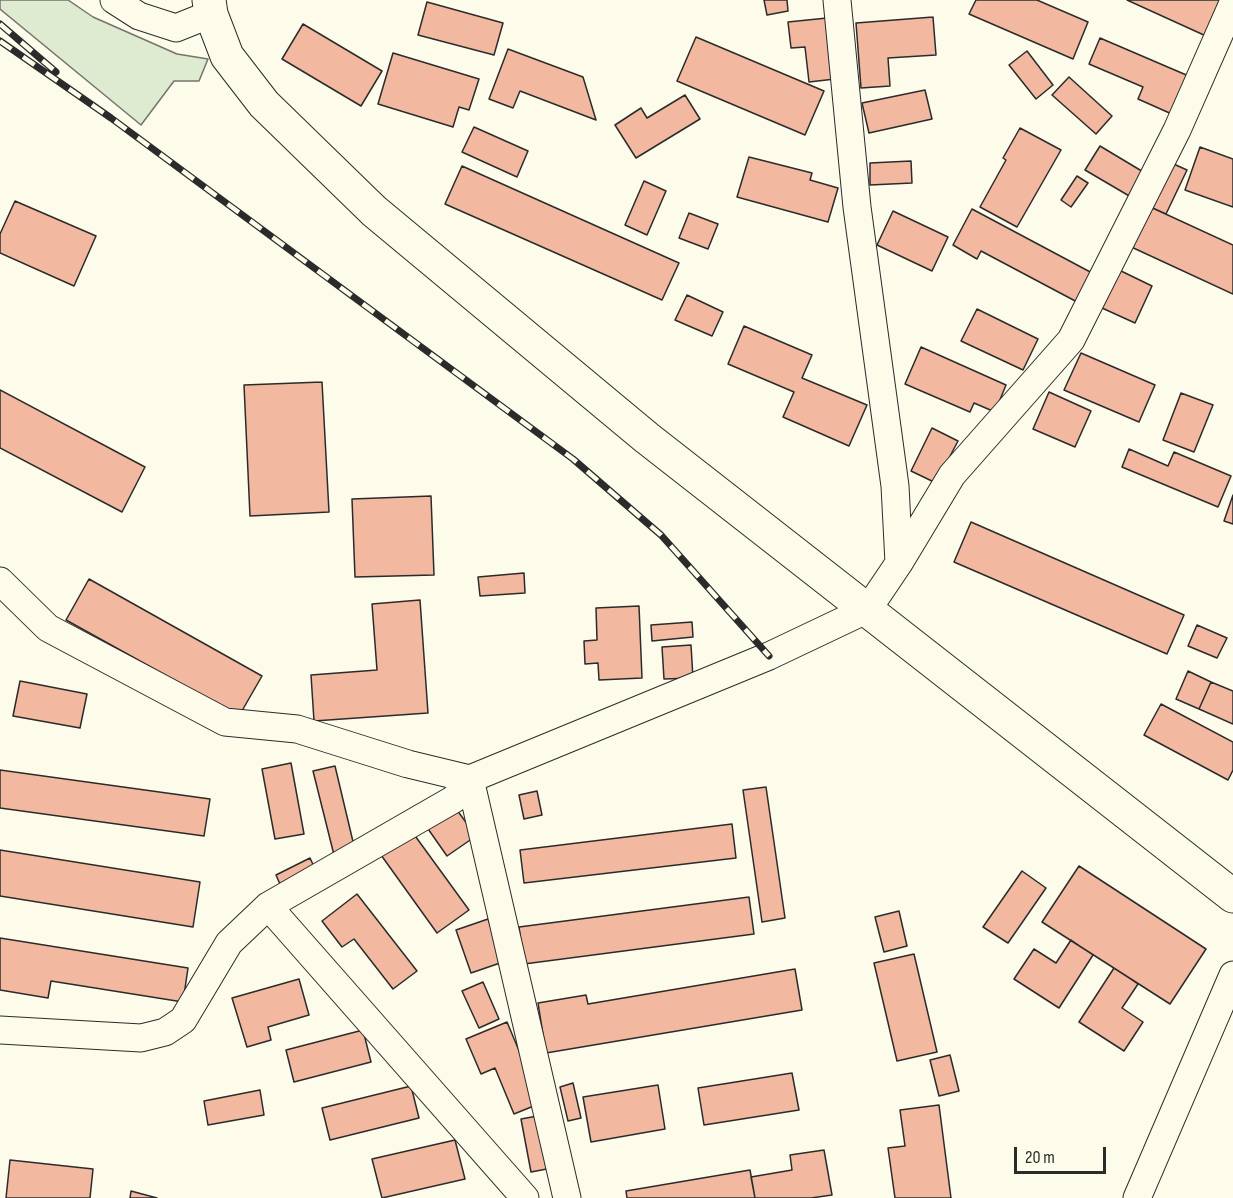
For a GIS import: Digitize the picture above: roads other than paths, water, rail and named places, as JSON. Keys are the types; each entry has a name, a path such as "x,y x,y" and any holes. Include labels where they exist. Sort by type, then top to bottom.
{"street":[{"path":"114,0 139,16 176,28 210,7 227,56 264,104 374,211 647,438 1233,896"},
{"path":"837,0 857,207 895,486 899,563"},
{"path":"0,1030 141,1038 165,1032 183,1020 229,944 268,906 454,799 470,779 769,656 868,609 899,563 952,475 1071,340 1177,130 1233,3"},
{"path":"0,581 48,628 225,722 297,729 408,765 470,779"},
{"path":"470,779 567,1198"},
{"path":"268,906 525,1198"},
{"path":"1137,1198 1233,975"}],"railway":[{"path":"0,24 56,72"},
{"path":"0,41 111,118 573,459 661,535 769,656"}]}
